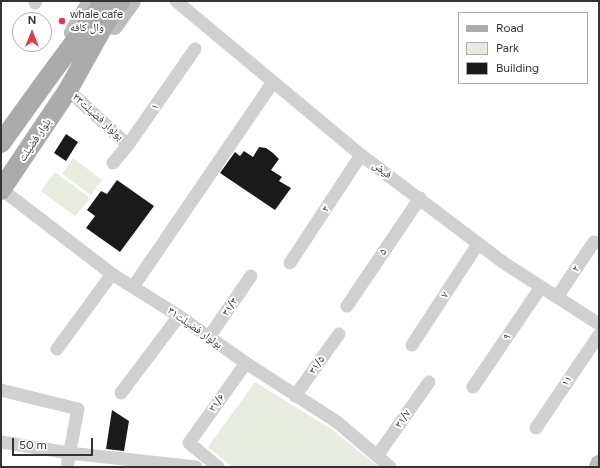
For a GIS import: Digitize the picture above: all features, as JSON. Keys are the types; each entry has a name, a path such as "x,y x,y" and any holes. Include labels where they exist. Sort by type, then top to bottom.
{"main road":[{"name":"بلوار فضیلت","path":"1,143 100,9 120,1"},
{"name":"بلوار فضیلت","path":"1,189 68,90 132,1"},
{"name":"بلوار فضیلت","path":"68,90 100,9"}],"street":[{"name":"فیض","path":"176,1 361,155 420,198 504,263 599,324"},
{"name":"۱","path":"113,163 128,145 195,49"},
{"path":"133,287 274,82"},
{"name":"بولوار فضیلت۳۳","path":"68,90 128,145"},
{"name":"۳","path":"290,263 361,155"},
{"name":"بولوار فضیلت۳۱","path":"1,189 112,274 179,316 246,363 337,422 390,467"},
{"name":"۵","path":"347,306 420,198"},
{"name":"۲","path":"557,297 594,242"},
{"name":"۷","path":"412,345 478,244"},
{"path":"57,349 112,274"},
{"name":"۳۱/۳","path":"209,337 251,276"},
{"name":"۹","path":"473,387 541,287"},
{"path":"121,393 179,316"},
{"name":"۳۱/۵","path":"296,396 339,334"},
{"name":"۱۱","path":"536,428 599,336"},
{"name":"۳۱/۶","path":"218,467 189,442 246,363"},
{"name":"۳۱/۷","path":"377,456 430,382"},
{"path":"1,390 78,409 67,467"},
{"path":"1,442 69,453 196,467"}],"green space":[{"path":"73,158 102,180 91,195 62,174"},
{"path":"55,172 90,198 75,216 41,191"},
{"path":"255,382 334,431 379,467 232,467 208,447"}],"building":[{"path":"66,134 78,142 66,161 54,153"},
{"path":"259,147 266,148 279,159 271,170 282,177 279,181 291,188 275,210 220,173 235,152 240,156 244,151 253,157"},
{"path":"117,180 154,206 120,252 86,228 95,216 87,210 101,191 107,194"},
{"path":"112,410 129,421 124,451 106,449"}],"place":[{"name":"whale cafe وال کافه","path":"62,21"}]}
